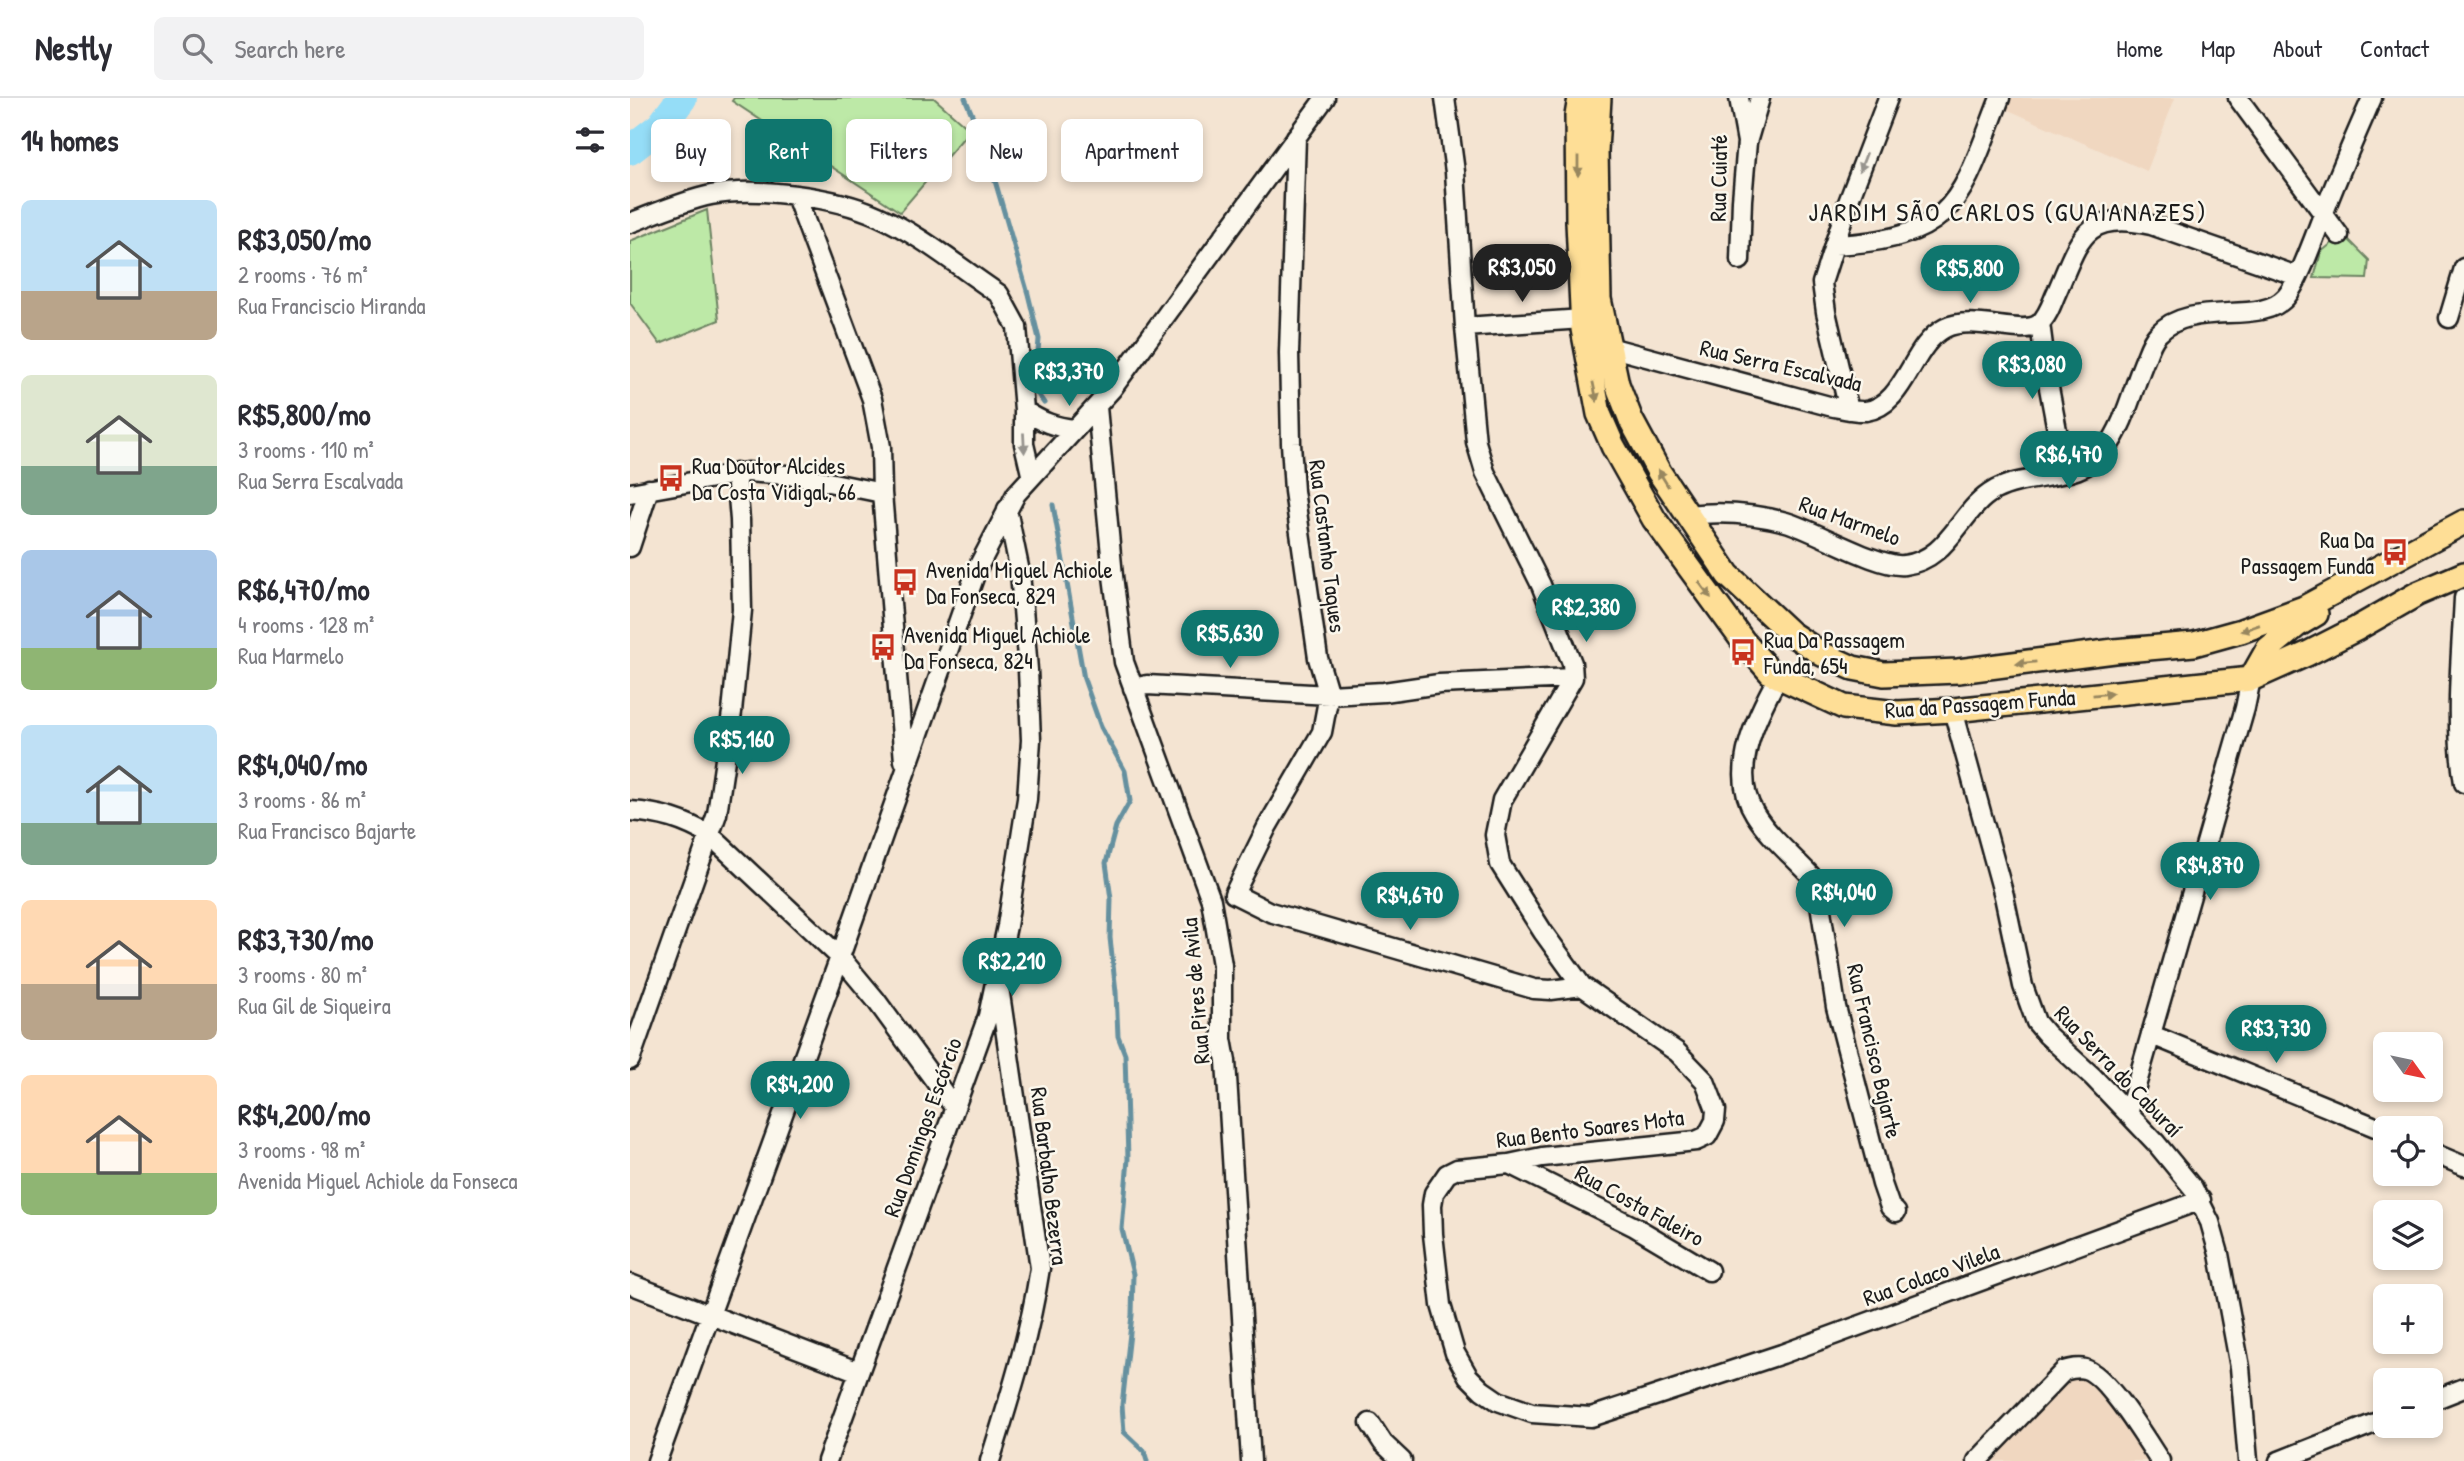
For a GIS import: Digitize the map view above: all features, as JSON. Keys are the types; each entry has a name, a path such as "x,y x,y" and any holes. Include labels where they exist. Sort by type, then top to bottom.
{"main road":[{"name":"Rua da Passagem Funda","path":"1580,98 1577,116 1578,211 1583,319 1599,414 1628,475 1654,519 1743,641 1771,673 1844,707 1897,713 2251,679 2307,654 2417,594 2464,573"},
{"name":"Rua da Passagem Funda","path":"1599,98 1596,151 1599,299 1618,384 1631,420 1659,472 1728,575 1790,633 1822,654 1853,668 1884,674 1958,670 2194,644 2241,631 2304,608 2464,522"},
{"path":"2251,679 2268,649 2296,626 2338,600 2362,577"}],"street":[{"path":"657,1461 977,569 1007,509 1031,474 1097,407 1325,98"},
{"path":"1133,688 1147,685 1329,695 1384,692 1439,684 1573,678 1572,663 1541,585 1485,472 1476,442 1455,172 1445,98"},
{"name":"Rua Cuiaté","path":"1739,98 1747,142 1740,260"},
{"path":"1747,142 1760,98"},
{"path":"1849,410 1823,294 1825,271 1846,205 1888,98"},
{"path":"1834,245 1892,238 1928,225 1946,212 1970,177 2000,98"},
{"name":"Rua Marmelo","path":"1687,515 1742,513 1787,523 1900,566 1930,557 1947,542 1975,506 1996,490 2018,481 2084,468 2105,451 2115,437 2139,372 2159,333 2168,326 2194,315 2274,307 2288,295 2372,98"},
{"path":"2242,100 2339,235"},
{"name":"Rua Castanho Taques","path":"1234,894 1267,827 1322,733 1329,695 1318,658 1294,491 1290,443 1289,353 1297,136"},
{"path":"630,223 709,195 746,191 843,204 878,216 916,238 999,294 1017,327 1024,444 1031,474"},
{"path":"796,196 872,399 881,447 882,492 905,768"},
{"path":"2064,473 2040,323 2050,308 2083,236 2098,225 2112,220 2132,220 2297,276"},
{"path":"2449,318 2464,268"},
{"path":"1465,327 1583,319"},
{"name":"Rua Serra Escalvada","path":"1609,347 1849,410 1869,411 1886,402 1929,340 1950,326 1981,323 2025,329 2040,323"},
{"name":"Rua Pires de Avila","path":"1097,407 1112,576 1124,662 1199,862 1211,900 1222,965 1223,1039 1251,1461"},
{"path":"1024,411 1041,422 1075,429"},
{"path":"630,493 747,472 799,476 882,492"},
{"path":"630,1060 717,814 732,712 742,610 737,473"},
{"path":"630,547 649,489"},
{"name":"Rua Domingos Escórcio","path":"827,1461 988,1016 998,976 1027,799 1031,740 1020,572 1007,509"},
{"path":"2464,598 2459,680 2460,757 2464,783"},
{"name":"Rua Francisco Bajarte","path":"1779,677 1754,728 1744,764 1747,797 1765,828 1814,878 1836,1007 1886,1198 1890,1208 1896,1212"},
{"name":"Rua Bento Soares Mota","path":"1468,1376 1455,1353 1441,1305 1433,1234 1434,1194 1447,1174 1457,1169 1509,1164 1542,1157 1696,1141 1707,1136 1712,1129 1716,1110 1704,1081 1677,1052 1582,986 1543,932 1500,864 1495,835 1502,800 1573,678"},
{"path":"2128,1114 2245,708 2251,679"},
{"name":"Rua Serra do Caburaí","path":"1953,709 2004,896 2013,947 2030,1009 2047,1035 2093,1077 2156,1143 2193,1188 2210,1222 2219,1254 2240,1367 2248,1461"},
{"path":"630,811 673,817 711,836 840,957 875,999 954,1107"},
{"path":"1211,900 1234,894 1270,912 1534,989 1582,986"},
{"name":"Rua Barbalho Bezerra","path":"990,1461 1020,1364 1040,1268 998,976"},
{"path":"2152,1035 2373,1127"},
{"path":"2443,1157 2464,1166"},
{"name":"Rua Costa Faleiro","path":"1509,1164 1635,1227 1709,1271"},
{"name":"Rua Colaco Vilela","path":"1468,1376 1498,1401 1532,1413 1591,1417 1917,1306 2201,1200"},
{"path":"630,1284 859,1372"},
{"path":"1977,1461 2064,1371 2073,1368 2084,1368 2102,1379 2160,1461"},
{"path":"2443,1396 2464,1388"},
{"path":"1370,1423 1383,1443 1402,1461"},
{"path":"2279,1461 2373,1424"}],"shaded area":[{"path":"2010,98 2175,98 2147,171 2006,109"},
{"path":"2076,1375 2105,1383 2147,1461 1986,1461"}],"green space":[{"path":"734,98 934,98 966,126 966,135 952,151 952,119 846,119 846,176 832,167 832,119 759,119 732,101"},
{"path":"855,182 926,182 900,212"},
{"path":"707,210 719,320 660,344 630,303 630,241"},
{"path":"2343,234 2369,260 2367,279 2314,278 2321,252"}],"waterway":[{"path":"630,150 661,126 682,98"},
{"path":"965,98 984,143 1028,294 1039,339 1035,390 1044,403"},
{"path":"1053,505 1084,679 1101,727 1125,771 1130,801 1116,826 1106,863 1111,899 1110,938 1118,1036 1125,1054 1128,1159 1122,1229 1133,1274 1132,1315 1122,1405 1124,1432 1144,1451 1147,1461"}],"place":[{"name":"Rua Doutor Alcides Da Costa Vidigal, 66","path":"671,478"},
{"name":"Rua Da Passagem Funda","path":"2395,552"},
{"name":"Avenida Miguel Achiole Da Fonseca, 829","path":"905,582"},
{"name":"Avenida Miguel Achiole Da Fonseca, 824","path":"883,647"},
{"name":"Rua Da Passagem Funda, 654","path":"1743,652"}],"district":[{"name":"JARDIM SÃO CARLOS (GUAIANAZES)","path":"2008,211"}]}
